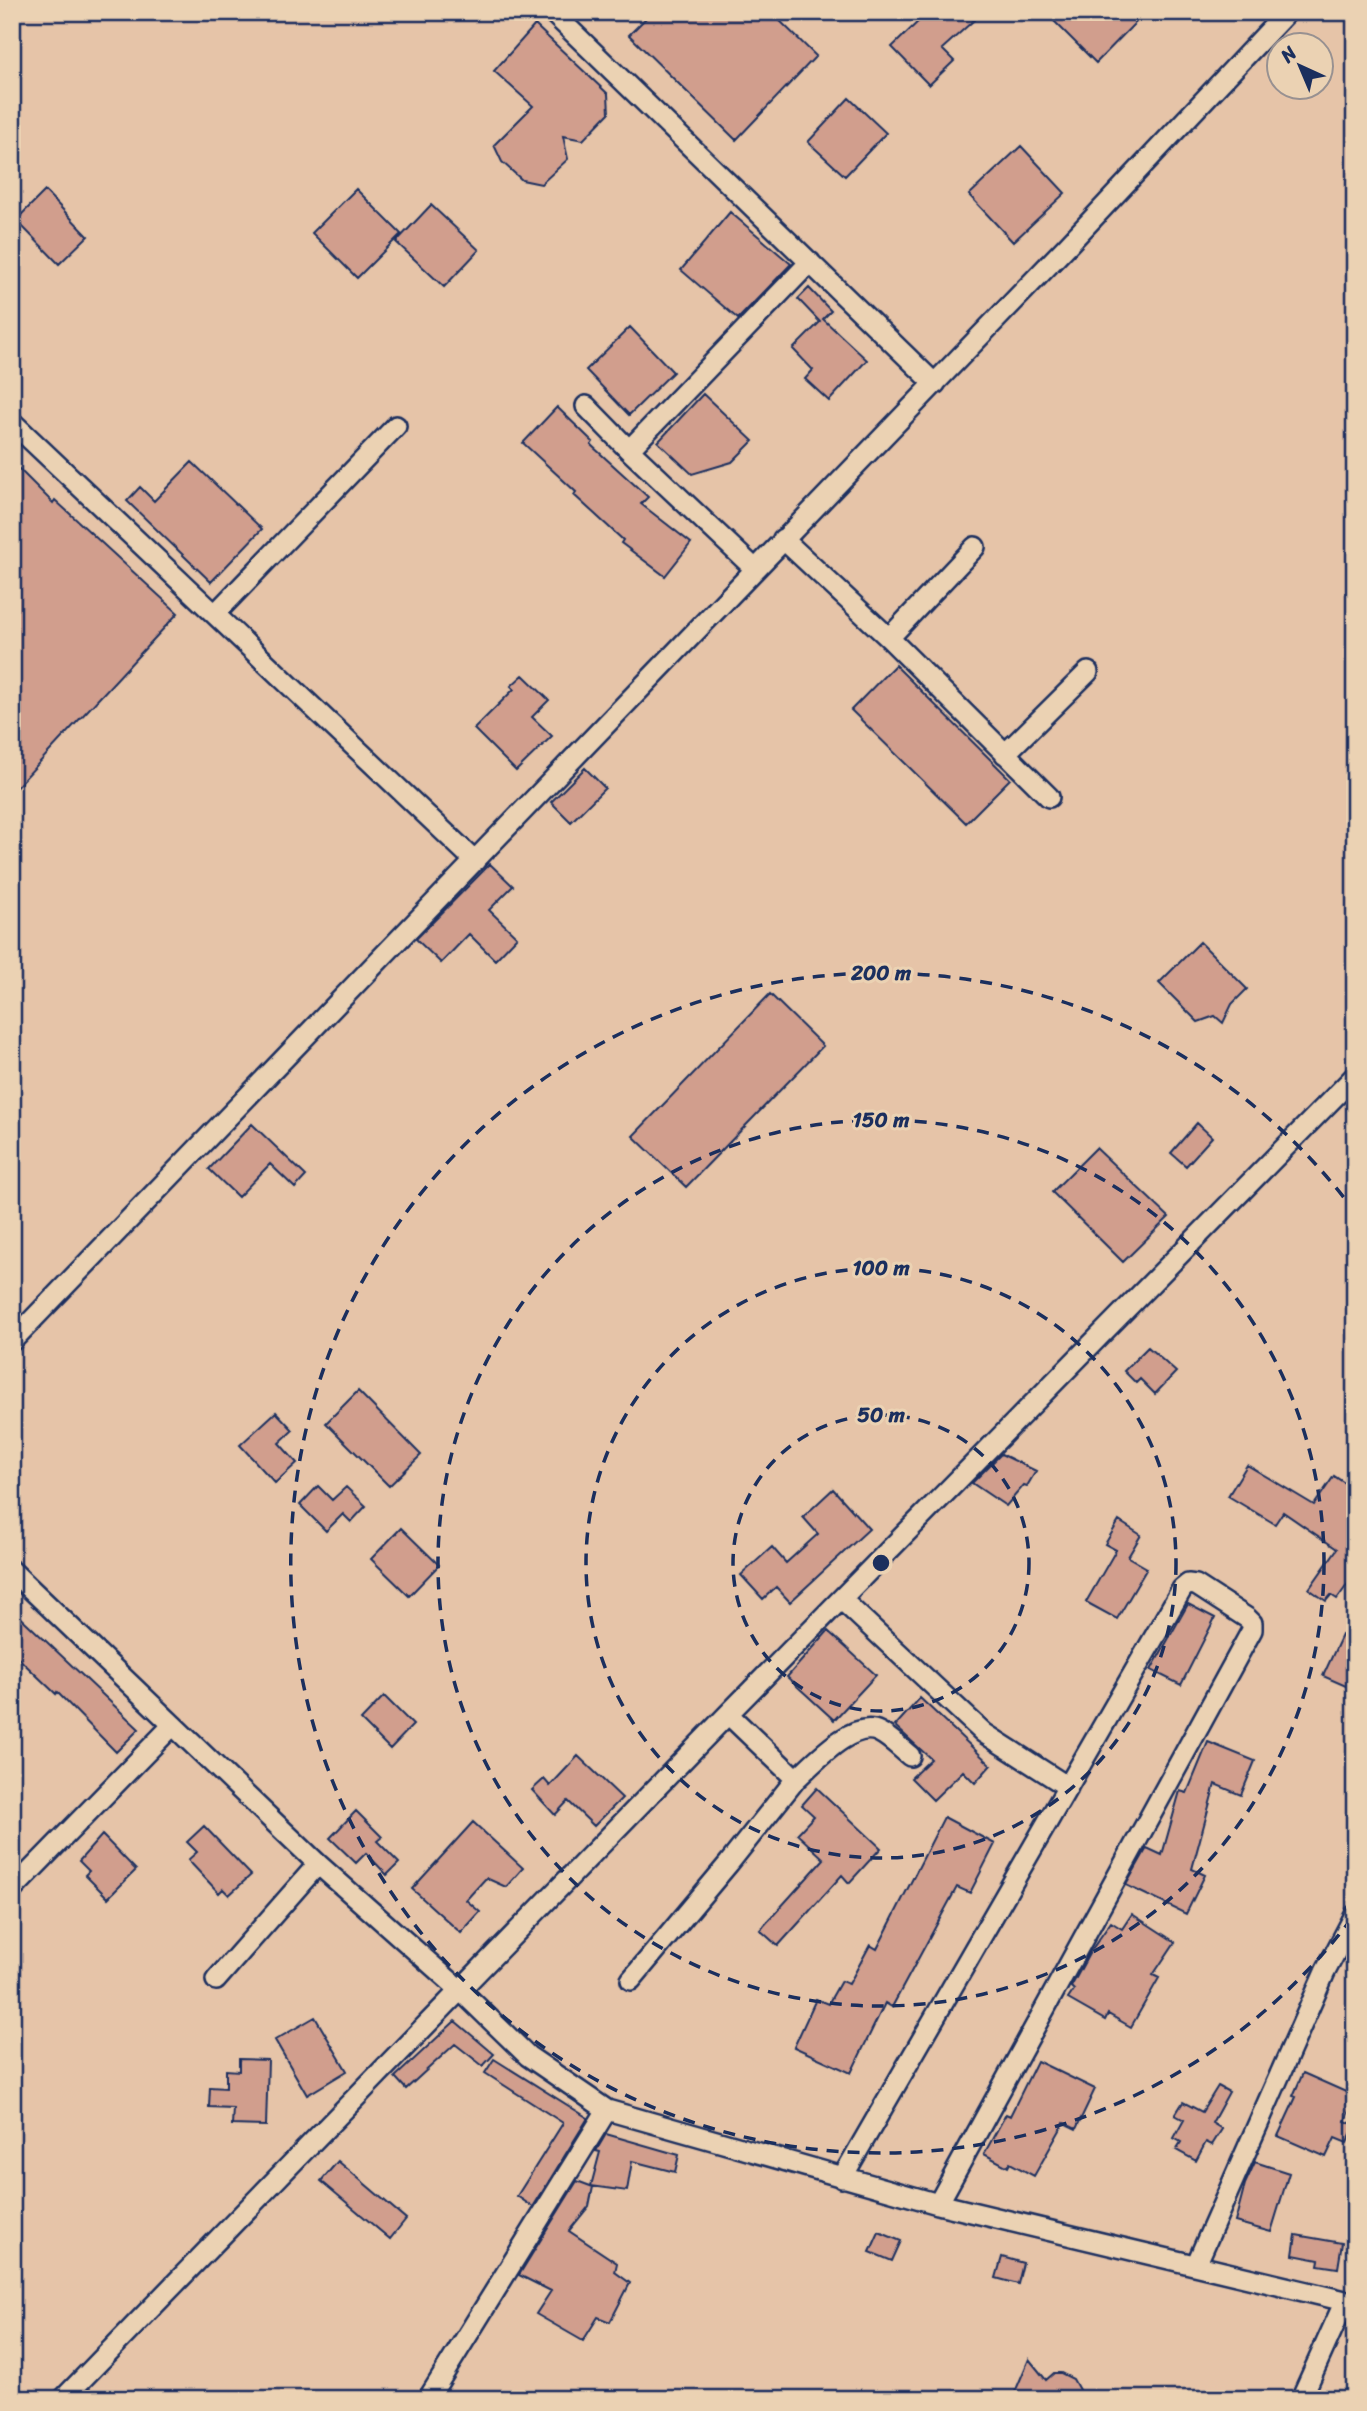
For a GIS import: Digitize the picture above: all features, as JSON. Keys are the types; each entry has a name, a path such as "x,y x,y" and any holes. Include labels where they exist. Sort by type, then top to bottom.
{"street":[{"path":"552,12 935,384"},
{"path":"12,1341 935,384 1287,12"},
{"path":"629,450 810,262"},
{"path":"586,406 755,569"},
{"path":"12,422 475,861"},
{"path":"215,614 396,426"},
{"path":"783,539 890,638 1049,797"},
{"path":"890,638 975,547"},
{"path":"1005,754 1088,672"},
{"path":"63,2399 728,1714 1352,1085"},
{"path":"12,1571 318,1864 460,1990 528,2056 607,2110 938,2204 1350,2301 1301,2399"},
{"path":"842,2178 1182,1589 1188,1584 1196,1585 1252,1623 1252,1630 938,2204"},
{"path":"841,1599 984,1732 1068,1787"},
{"path":"728,1714 796,1779"},
{"path":"12,1890 173,1725"},
{"path":"631,1980 796,1779 839,1742 861,1729 877,1731 910,1756"},
{"path":"216,1980 318,1864"},
{"path":"1196,2265 1325,1972 1355,1915"},
{"path":"428,2399 607,2110"}],"building":[{"path":"652,12 771,12 816,56 736,140 629,35"},
{"path":"928,12 983,12 942,49 954,61 929,85 892,47"},
{"path":"1045,12 1126,12 1136,22 1096,63"},
{"path":"535,25 608,94 609,113 583,140 563,136 568,159 541,184 522,180 502,162 494,145 533,106 494,71"},
{"path":"849,98 886,133 845,176 808,142"},
{"path":"1021,146 1065,193 1013,242 969,195"},
{"path":"356,189 401,234 357,278 312,233"},
{"path":"45,191 88,236 59,264 16,220"},
{"path":"431,205 479,250 444,287 396,242"},
{"path":"730,212 791,264 738,319 681,270"},
{"path":"809,288 831,311 823,319 867,360 829,401 805,379 813,370 793,349 820,322 798,299"},
{"path":"630,327 673,372 629,415 586,370"},
{"path":"703,394 753,441 732,462 692,474 658,442"},
{"path":"557,407 593,442 591,445 648,497 641,504 691,543 665,576 621,543 623,540 574,495 576,492 523,443"},
{"path":"12,462 53,503 55,500 178,613 12,792"},
{"path":"192,462 262,529 211,582 127,501 140,487 154,501"},
{"path":"895,665 1010,779 966,823 851,710"},
{"path":"523,675 549,700 532,717 552,736 516,771 474,729 514,689 511,686"},
{"path":"585,768 605,788 571,822 551,802"},
{"path":"490,864 513,886 489,910 517,937 495,960 469,934 441,963 416,939"},
{"path":"1200,942 1247,989 1232,1004 1223,1023 1215,1016 1198,1022 1159,983"},
{"path":"770,994 823,1046 686,1187 633,1136"},
{"path":"1197,1123 1212,1137 1186,1166 1171,1153"},
{"path":"252,1124 306,1176 295,1188 270,1164 238,1197 209,1169"},
{"path":"1096,1148 1169,1217 1123,1262 1052,1192"},
{"path":"1148,1347 1176,1372 1155,1394 1140,1379 1136,1383 1124,1371"},
{"path":"358,1391 421,1455 389,1486 326,1423"},
{"path":"276,1412 293,1430 279,1443 297,1463 275,1483 240,1445"},
{"path":"1001,1454 1036,1471 1027,1486 1024,1485 1006,1506 972,1483"},
{"path":"1247,1465 1314,1505 1334,1476 1355,1490 1355,1574 1337,1599 1331,1595 1326,1601 1309,1589 1337,1549 1283,1512 1275,1524 1228,1496"},
{"path":"318,1486 332,1500 346,1487 366,1506 351,1522 343,1514 326,1531 300,1505"},
{"path":"833,1489 869,1529 790,1602 776,1587 763,1599 741,1575 772,1547 786,1563 818,1534 803,1517"},
{"path":"1119,1521 1141,1535 1128,1557 1147,1568 1117,1619 1086,1602 1116,1550 1105,1544"},
{"path":"401,1528 439,1565 409,1596 371,1559"},
{"path":"1188,1604 1215,1618 1181,1685 1151,1670"},
{"path":"12,1609 139,1729 116,1752 57,1692 56,1694 12,1652"},
{"path":"828,1631 876,1675 834,1720 787,1677"},
{"path":"1342,1635 1355,1640 1355,1690 1323,1676"},
{"path":"384,1696 413,1725 390,1749 361,1720"},
{"path":"920,1698 991,1765 975,1783 963,1771 933,1800 911,1778 931,1759 895,1726"},
{"path":"1208,1742 1255,1761 1241,1795 1215,1784 1192,1869 1205,1875 1186,1914 1126,1885 1147,1848 1162,1855 1180,1791 1187,1793"},
{"path":"578,1756 622,1798 594,1826 568,1801 555,1815 532,1790 544,1779 550,1786"},
{"path":"817,1788 881,1848 849,1883 842,1875 778,1946 760,1930 824,1859 797,1834 814,1816 802,1805"},
{"path":"356,1811 382,1837 377,1841 399,1863 387,1875 366,1853 356,1863 330,1838"},
{"path":"944,1817 995,1844 970,1893 957,1887 892,2007 885,2003 851,2073 794,2047 816,1999 828,2004 841,1981 849,1984 870,1945 877,1949"},
{"path":"473,1822 523,1868 506,1887 486,1878 466,1900 480,1912 461,1933 412,1889"},
{"path":"204,1826 251,1875 229,1895 223,1889 219,1893 188,1860 197,1852 187,1842"},
{"path":"102,1835 136,1870 108,1898 85,1875 89,1871 79,1861"},
{"path":"1132,1914 1175,1942 1153,1975 1159,1978 1131,2027 1108,2014 1105,2020 1068,1999 1074,1990 1071,1987 1090,1952 1111,1922 1122,1929"},
{"path":"315,2017 347,2071 307,2095 275,2040"},
{"path":"455,2021 494,2054 483,2066 455,2044 406,2089 395,2077"},
{"path":"239,2059 268,2060 266,2126 232,2125 233,2108 209,2107 210,2087 226,2088 226,2070 239,2071"},
{"path":"494,2059 588,2118 533,2207 517,2196 563,2123 485,2073"},
{"path":"1037,2061 1095,2089 1076,2129 1064,2123 1034,2176 1010,2163 1008,2167 984,2154 1006,2114 1010,2116"},
{"path":"1303,2073 1355,2096 1345,2121 1355,2125 1347,2143 1335,2138 1326,2157 1278,2136 1296,2097 1293,2096"},
{"path":"1218,2086 1229,2092 1212,2123 1222,2129 1212,2145 1206,2142 1196,2161 1176,2150 1181,2142 1174,2138 1184,2120 1175,2115 1183,2102 1202,2112"},
{"path":"606,2134 679,2155 675,2172 632,2161 627,2191 591,2186 600,2152 596,2151"},
{"path":"338,2161 406,2219 390,2239 321,2181"},
{"path":"1255,2162 1289,2173 1271,2232 1235,2222 1245,2184"},
{"path":"577,2181 593,2187 589,2206 569,2231 617,2263 615,2272 630,2283 610,2322 598,2317 583,2341 536,2314 551,2291 519,2275"},
{"path":"879,2232 901,2241 892,2261 870,2252"},
{"path":"1296,2235 1342,2243 1338,2268 1318,2265 1319,2260 1293,2255"},
{"path":"1002,2257 1023,2263 1018,2284 996,2278"},
{"path":"1029,2359 1046,2380 1054,2373 1061,2373 1073,2379 1084,2399 1012,2399"}]}
